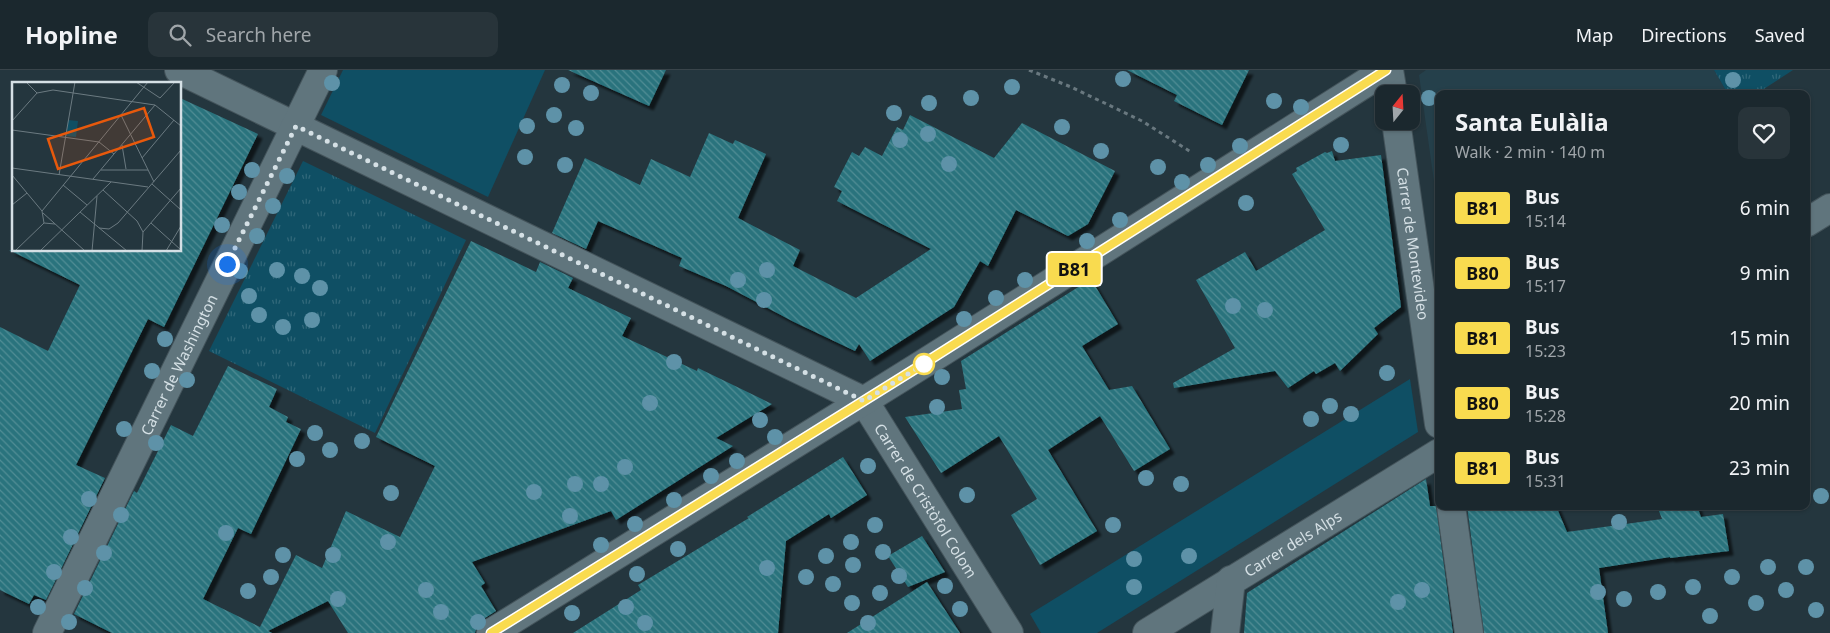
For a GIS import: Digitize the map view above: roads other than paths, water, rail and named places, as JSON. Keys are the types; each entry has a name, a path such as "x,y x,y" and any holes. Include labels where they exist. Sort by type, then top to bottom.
{"street":[{"path":"179,70 864,401"},
{"name":"Carrer de Washington","path":"48,633 323,70"},
{"path":"491,633 864,401 1388,70 1391,85"},
{"name":"Carrer de Montevideo","path":"1397,130 1435,396"},
{"path":"1810,220 1830,208"},
{"name":"Carrer de Cristòfol Colom","path":"864,401 1009,633"},
{"name":"Carrer dels Alps","path":"1147,633 1435,455"},
{"path":"1452,510 1469,633"},
{"path":"1225,633 1231,580"}]}
